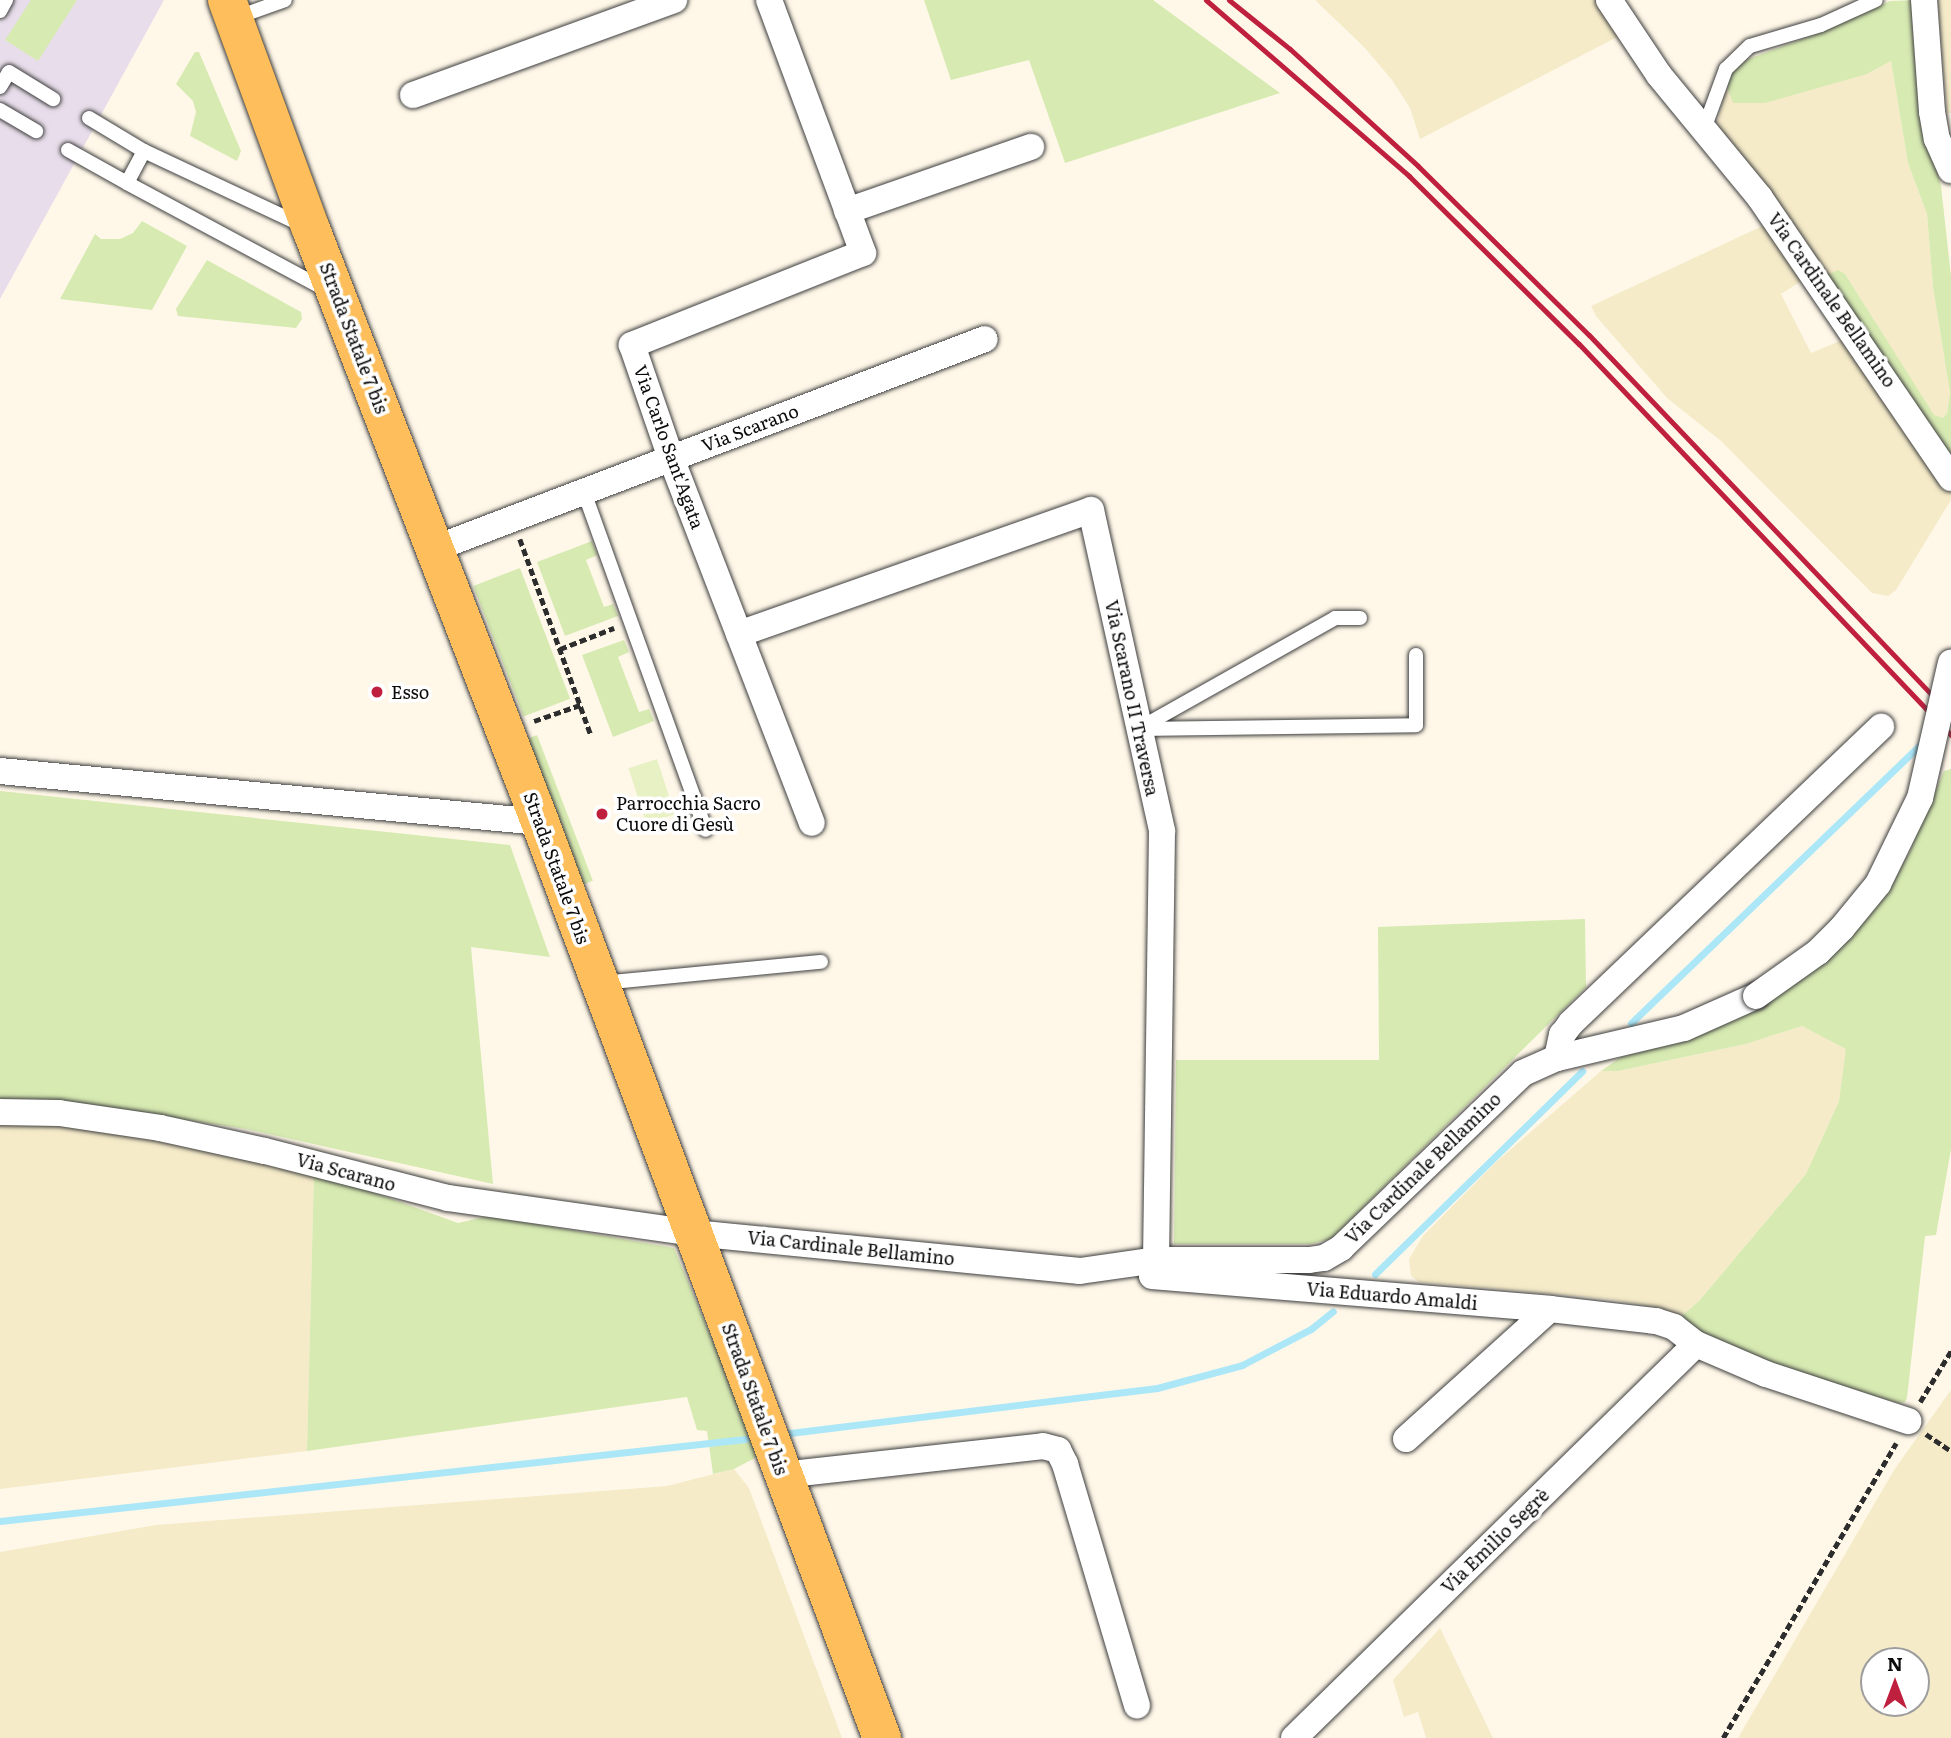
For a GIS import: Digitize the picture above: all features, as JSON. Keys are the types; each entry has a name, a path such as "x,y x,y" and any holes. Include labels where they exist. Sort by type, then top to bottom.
{"main road":[{"name":"Strada Statale 7 bis","path":"230,9 311,229 506,731 882,1738"}],"street":[{"path":"413,95 674,0"},
{"name":"Via Carlo Sant'Agata","path":"769,0 863,253 632,345 671,458 812,823"},
{"name":"Via Cardinale Bellamino","path":"1609,0 1659,75 1760,198 1796,248 1951,478"},
{"path":"1924,0 1932,112 1937,139 1951,170"},
{"path":"847,211 1031,147"},
{"name":"Via Scarano","path":"436,548 985,339"},
{"name":"Via Scarano II Traversa","path":"739,634 1091,510 1162,831 1156,1260"},
{"name":"Via Cardinale Bellamino","path":"693,1233 1080,1270 1156,1260 1324,1258 1341,1248 1523,1073 1557,1058 1684,1028 1756,996 1789,976 1818,952 1842,928 1878,884 1920,798 1951,663"},
{"path":"1557,1058 1562,1035 1571,1023 1881,727"},
{"path":"0,771 540,822"},
{"name":"Via Scarano","path":"0,1112 59,1113 160,1128 265,1151 448,1198 693,1233"},
{"name":"Via Eduardo Amaldi","path":"1080,1270 1550,1308 1656,1321 1674,1326 1696,1344 1766,1374 1908,1421"},
{"path":"1406,1438 1550,1308"},
{"name":"Via Emilio Segrè","path":"1294,1738 1696,1344"},
{"path":"782,1475 1043,1446 1058,1450 1065,1464 1137,1706"}],"lane":[{"path":"0,11 6,0"},
{"path":"230,9 285,0"},
{"path":"1704,129 1727,69 1750,46 1821,26 1876,0"},
{"path":"0,87 9,72 53,99"},
{"path":"0,110 36,131"},
{"path":"89,118 144,151 311,229"},
{"path":"68,150 338,296"},
{"path":"127,183 144,151"},
{"path":"583,492 706,830"},
{"path":"1139,729 1335,618 1360,618"},
{"path":"1139,729 1416,726 1416,655"},
{"path":"600,984 821,962"}],"path":[{"path":"513,519 591,735"},
{"path":"560,649 631,622"},
{"path":"506,731 580,705"},
{"path":"1723,1738 1951,1351"}],"shaded area":[{"path":"0,0 164,0 0,299"},
{"path":"1315,0 1603,0 1627,32 1420,139 1410,108 1392,80 1364,47"},
{"path":"1938,0 1951,0 1951,113 1947,113"},
{"path":"1891,61 1908,163 1927,214 1933,287 1950,393 1947,413 1943,418 1934,416 1845,274 1823,277 1720,129 1718,122 1726,84 1728,88 1867,74"},
{"path":"1771,222 1808,277 1781,294 1811,353 1852,336 1951,485 1951,500 1896,590 1888,596 1872,593 1721,441 1667,398 1596,316 1591,306"},
{"path":"1802,1026 1847,1049 1839,1101 1806,1174 1699,1301 1679,1318 1661,1308 1608,1299 1419,1282 1411,1276 1409,1259 1423,1236 1495,1163 1601,1071 1618,1071 1746,1044"},
{"path":"0,1121 81,1127 314,1171 307,1451 0,1489"},
{"path":"1951,1390 1951,1738 1738,1738 1894,1470"},
{"path":"734,1469 749,1488 842,1738 0,1738 0,1552 156,1525 667,1486"},
{"path":"1440,1628 1493,1738 1426,1738 1418,1712 1404,1717 1393,1680"}],"green space":[{"path":"31,0 77,0 38,61 5,40"},
{"path":"924,0 1153,0 1280,93 1065,163 1029,60 951,80"},
{"path":"1918,0 1929,135 1941,186 1951,276 1951,468 1823,277 1838,270 1845,274 1934,415 1943,418 1947,413 1950,393 1933,287 1927,214 1908,163 1891,61 1867,74 1765,103 1733,103 1726,84 1729,75 1743,61 1827,30 1890,1"},
{"path":"195,52 199,52 241,151 237,161 190,136 196,112 193,101 176,84"},
{"path":"142,221 187,246 152,310 60,299 95,234 101,239 120,239 133,233"},
{"path":"207,260 301,312 302,319 296,328 178,316 176,309"},
{"path":"592,541 597,555 586,560 604,607 613,604 618,616 565,636 537,562"},
{"path":"520,568 570,699 523,717 473,586"},
{"path":"624,640 629,652 618,657 639,712 649,709 654,721 613,737 582,655"},
{"path":"537,735 593,881 580,886 524,740"},
{"path":"657,759 675,814 646,823 628,768"},
{"path":"1951,769 1951,1149 1936,1235 1925,1236 1907,1398 1905,1402 1899,1403 1754,1362 1714,1344 1679,1318 1699,1301 1806,1174 1839,1101 1846,1049 1802,1026 1746,1044 1618,1071 1601,1071 1621,1057 1690,1039 1884,895 1909,853 1944,771"},
{"path":"0,791 510,845 550,957 471,947 493,1184 246,1129 161,1116 0,1100"},
{"path":"1585,919 1586,987 1331,1239 1310,1244 1174,1244 1176,1060 1379,1060 1378,927"},
{"path":"314,1171 458,1223 489,1216 674,1248 759,1452 755,1458 734,1469 713,1474 707,1431 697,1430 687,1397 307,1451"}],"waterway":[{"path":"1631,1023 1922,743"},
{"path":"1375,1274 1582,1071"},
{"path":"790,1433 1157,1388 1242,1365 1311,1329 1333,1311"},
{"path":"0,1521 746,1439"}],"railway":[{"path":"1206,0 1409,176 1579,344 1951,735"},
{"path":"1229,0 1290,49 1418,166 1589,335 1951,715"}],"place":[{"name":"Esso","path":"377,692"},
{"name":"Parrocchia Sacro Cuore di Gesù","path":"602,814"}]}
